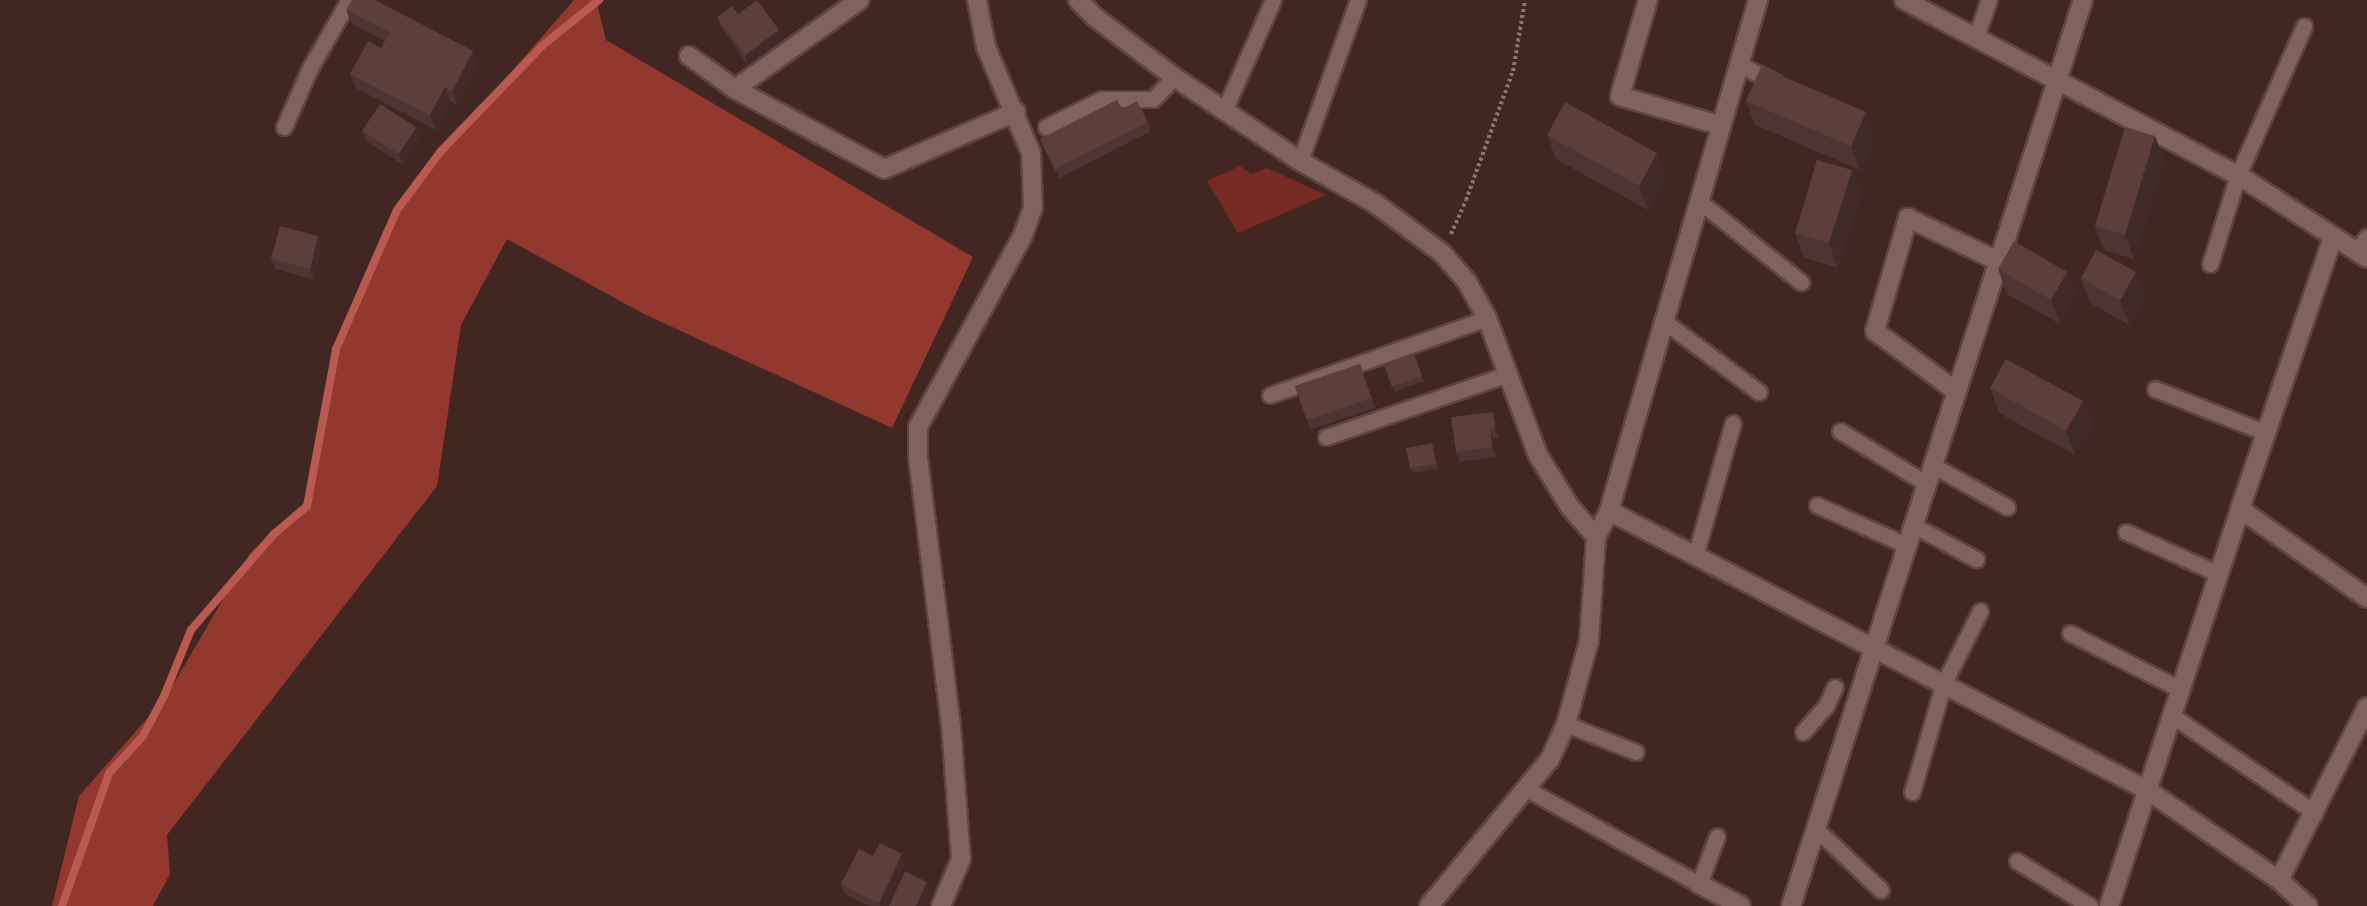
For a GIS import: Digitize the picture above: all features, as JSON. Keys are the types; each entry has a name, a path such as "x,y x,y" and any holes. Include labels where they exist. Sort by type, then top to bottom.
{"street":[{"path":"735,89 860,0"},
{"path":"941,906 961,859 951,726 918,456 918,427 1023,235 1033,208 1031,153 1016,112 986,46 977,0"},
{"path":"1078,0 1095,18 1174,77 1300,161 1376,204 1442,253 1467,282 1486,318 1538,455 1570,507 1596,537"},
{"path":"1648,0 1620,96 1722,126"},
{"path":"1429,906 1550,759 1566,724 1589,641 1596,537 1609,511 1758,0"},
{"path":"1904,0 2238,175 2333,237 2363,249"},
{"path":"1791,906 1853,716 1872,648 2083,0"},
{"path":"689,56 735,89 884,169 1016,112"},
{"path":"1956,391 1875,331 1908,218 1998,261"},
{"path":"2109,906 2171,715 2333,237"},
{"path":"2240,509 2367,598"},
{"path":"1609,511 2147,790 2279,880 2306,905"},
{"path":"2279,880 2315,813 2367,706"},
{"path":"1699,884 1741,906"}],"lane":[{"path":"284,127 310,68 349,0"},
{"path":"1224,111 1273,0"},
{"path":"1300,161 1358,0"},
{"path":"1976,37 1989,0"},
{"path":"2210,264 2238,175 2304,26"},
{"path":"1740,65 1788,89"},
{"path":"1047,127 1102,99 1153,99 1174,77"},
{"path":"1700,202 1801,282"},
{"path":"1270,395 1486,318"},
{"path":"1665,322 1759,392"},
{"path":"1326,436 1508,374"},
{"path":"2155,389 2266,433"},
{"path":"1695,556 1733,423"},
{"path":"1840,431 1926,483"},
{"path":"1932,465 2007,507"},
{"path":"1817,505 1906,545"},
{"path":"1913,525 1976,559"},
{"path":"2126,532 2219,574"},
{"path":"1912,792 1943,685 1980,611"},
{"path":"2070,633 2180,689"},
{"path":"1803,732 1826,706 1835,687"},
{"path":"1826,706 1853,716"},
{"path":"2171,715 2315,813"},
{"path":"1566,724 1636,752"},
{"path":"1525,788 1699,884 1717,836"},
{"path":"1816,829 1881,890"},
{"path":"2017,861 2090,906"}],"path":[{"path":"1442,253 1466,200 1513,71 1525,0"}],"shaded area":[{"path":"574,0 596,0 606,40 973,257 892,428 644,314 507,239 461,325 437,486 167,835 170,874 153,906 52,906 79,796 166,697 250,553 307,501 335,345 403,196"},
{"path":"1240,166 1251,174 1267,168 1326,195 1238,233 1207,181"}],"building":[{"path":"352,0 375,0 473,51 452,91 445,87 430,115 350,74 368,41 381,48 390,32 346,10"},
{"path":"757,0 779,30 745,55 717,17 732,6 738,14"},
{"path":"1761,67 1866,112 1851,146 1746,101"},
{"path":"1117,100 1122,109 1137,101 1148,122 1055,169 1040,139"},
{"path":"1565,102 1657,153 1639,186 1547,135"},
{"path":"380,104 416,127 399,154 362,131"},
{"path":"2125,127 2155,136 2125,235 2095,226"},
{"path":"1817,160 1852,170 1829,243 1795,233"},
{"path":"280,226 318,236 310,269 271,259"},
{"path":"2014,241 2067,272 2051,300 1998,269"},
{"path":"2096,250 2136,272 2120,300 2081,278"},
{"path":"1414,354 1422,376 1392,387 1384,365"},
{"path":"2006,359 2083,401 2066,431 1990,388"},
{"path":"1360,364 1371,398 1307,420 1295,386"},
{"path":"1493,412 1495,428 1490,429 1492,447 1456,452 1451,417"},
{"path":"1432,443 1436,464 1410,468 1406,448"},
{"path":"880,843 902,854 879,903 841,884 859,849 873,856"},
{"path":"905,871 927,882 916,906 889,906"}],"waterway":[{"path":"62,906 109,773 143,736 164,696 191,630 274,534 307,506 336,349 397,210 441,151 543,45 599,0"}]}
